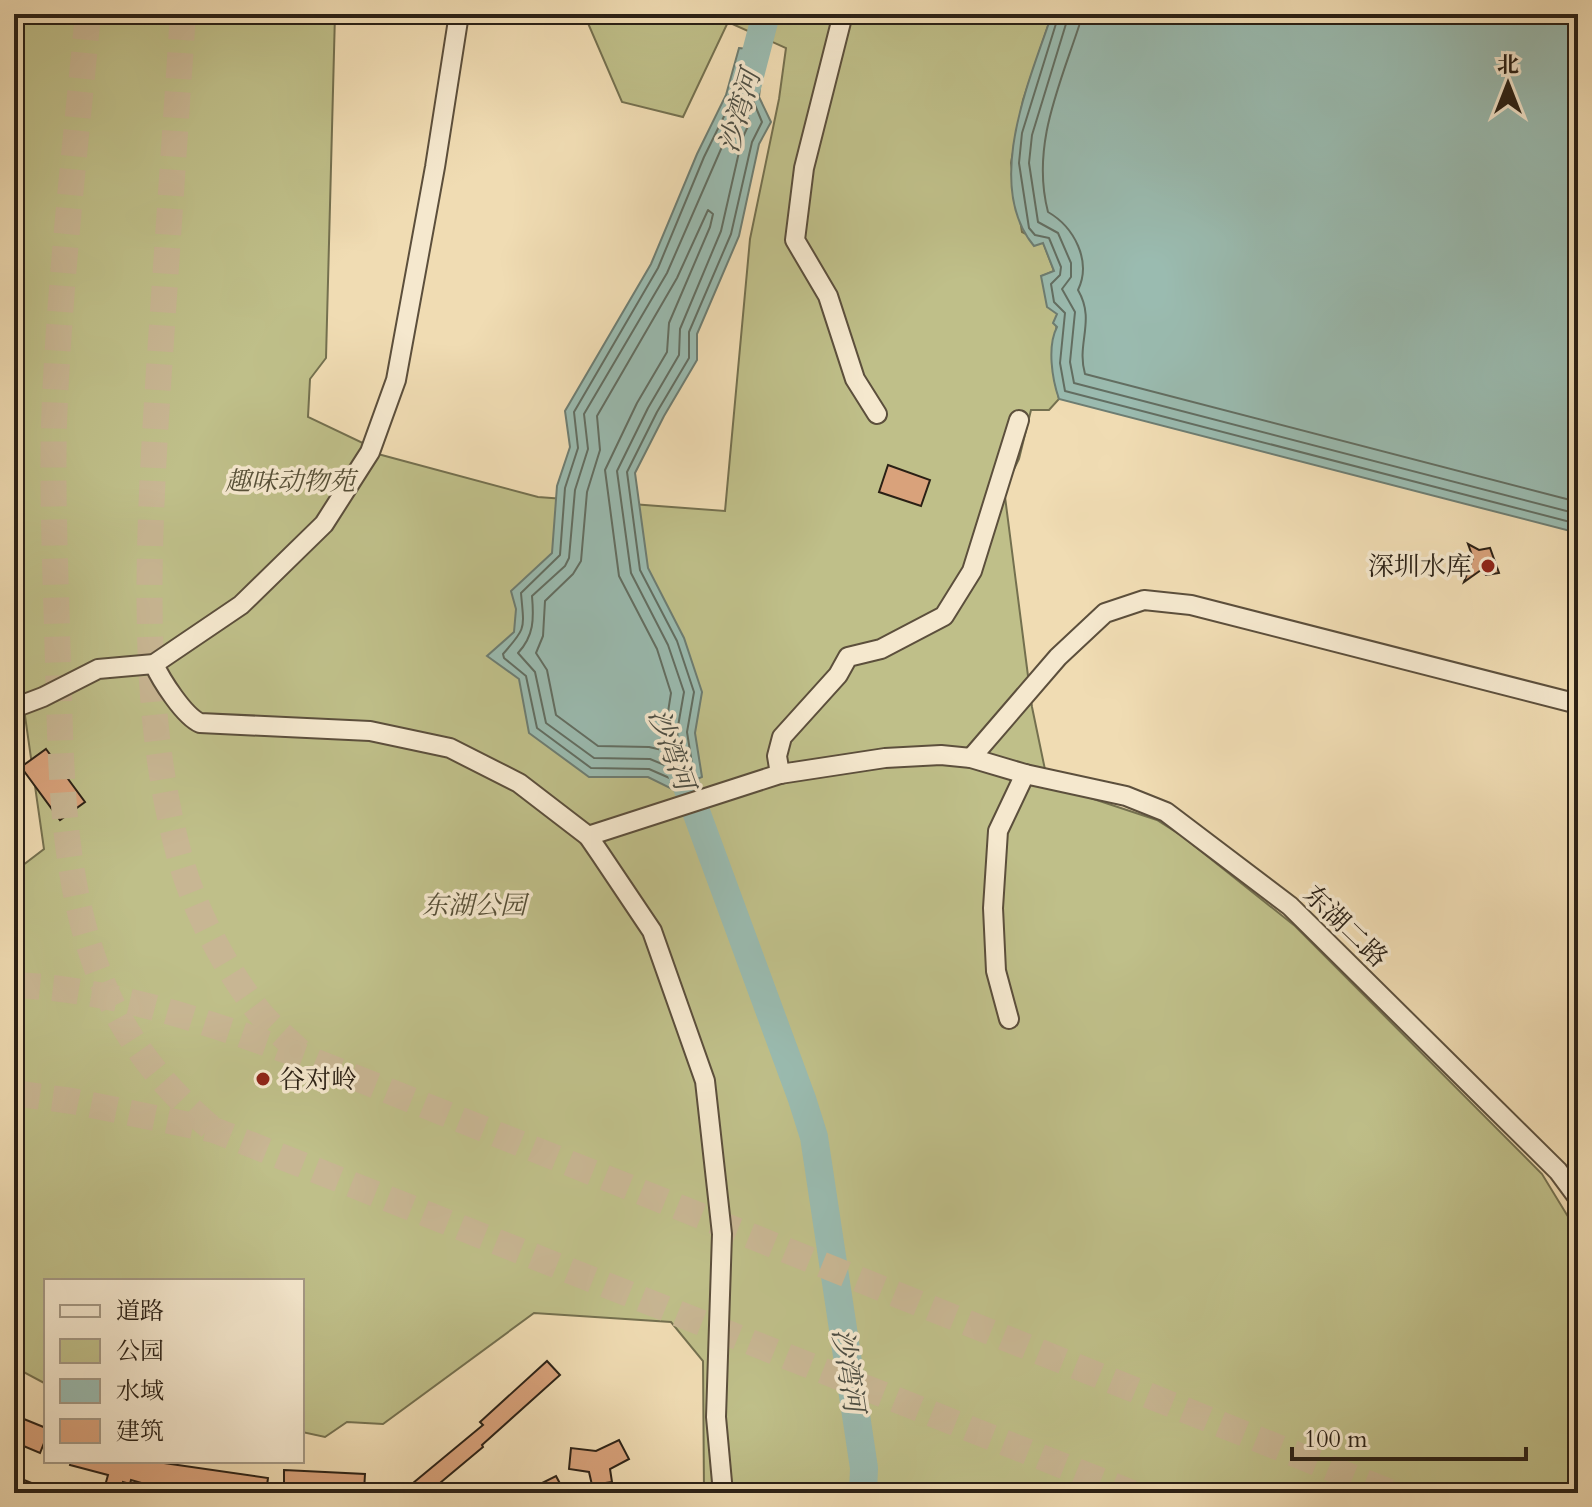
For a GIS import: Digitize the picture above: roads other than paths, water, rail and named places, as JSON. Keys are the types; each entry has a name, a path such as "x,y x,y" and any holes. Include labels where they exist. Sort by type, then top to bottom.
{"street":[{"path":"14,708 98,669 154,664 241,605 324,524 370,452 396,380 459,14"},
{"path":"843,14 804,168 795,240 828,296 855,379 877,414"},
{"path":"780,774 777,756 782,737 838,675 848,657 881,649 944,616 972,571 1019,420"},
{"path":"971,758 1048,668 1105,613 1144,600 1191,605 1578,704"},
{"path":"154,664 186,713 200,723 370,731 450,748 519,783 588,836 652,931 705,1081 722,1234 716,1417 723,1493"},
{"name":"东湖二路","path":"588,836 780,774 885,758 941,755 971,758 1025,774 1126,796 1166,812 1290,906 1558,1171 1578,1198"},
{"path":"1009,1019 996,971 993,908 998,831 1025,774"}],"water":[{"name":"深圳水库","path":"1052,14 1578,14 1578,533 1059,399 1051,353 1057,327 1053,323 1057,314 1047,307 1041,276 1054,271 1043,243 1034,246 1019,221 1012,193 1011,163 1023,100"},
{"path":"739,48 764,51 759,97 771,122 759,144 739,236 697,334 697,360 635,473 648,568 684,638 702,692 695,733 702,777 674,790 648,777 589,777 529,733 519,679 487,656 514,632 516,609 511,591 552,553 557,486 570,447 565,411 651,264 697,154 726,95"}],"waterway":[{"name":"沙湾河","path":"747,87 766,14"},
{"name":"沙湾河","path":"673,749 814,1137 864,1468 863,1493"}],"tunnel":[{"path":"88,14 64,269 54,423 55,574 65,821 86,937 108,996 145,1058 211,1128"},
{"path":"183,14 152,491 150,616 157,739 166,799 180,858 202,917 221,955 256,1008 299,1051"},
{"path":"14,985 88,993 162,1010 304,1057 1392,1493"},
{"path":"14,1093 72,1101 214,1130 1132,1493"}],"place":[{"name":"深圳水库","path":"1488,566"},
{"name":"谷对岭","path":"263,1079"}],"park label":[{"name":"趣味动物苑","path":"290,481"},
{"name":"东湖公园","path":"474,905"}]}
